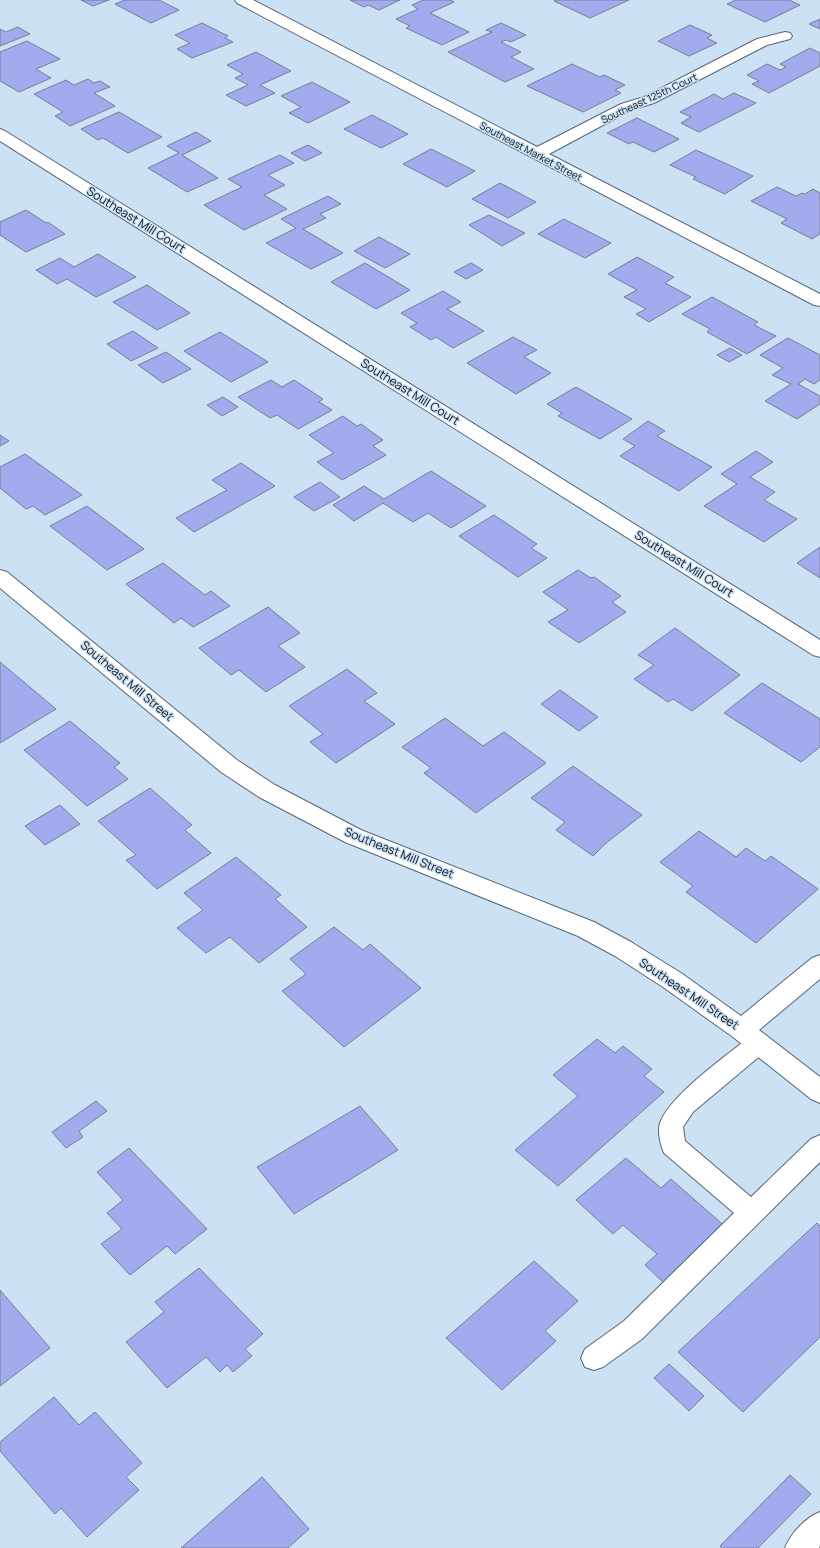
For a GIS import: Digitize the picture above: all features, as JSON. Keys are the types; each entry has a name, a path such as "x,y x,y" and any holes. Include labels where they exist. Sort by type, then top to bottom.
{"street":[{"name":"Southeast Market Street","path":"242,0 820,301"},
{"name":"Southeast 125th Court","path":"536,154 626,107 649,100 762,42 786,36"},
{"name":"Southeast Mill Court","path":"0,134 820,650"},
{"name":"Southeast Mill Street","path":"0,577 229,766 267,791 353,836 586,929 623,949 672,980 750,1037 820,1092"},
{"path":"750,1037 820,965"}],"lane":[{"path":"750,1037 684,1105 671,1125 673,1146 752,1213"},
{"path":"594,1358 633,1330 820,1146"},
{"path":"799,1548 820,1526"}],"building":[{"path":"81,0 109,0 93,6"},
{"path":"125,0 159,0 179,10 151,23 115,4"},
{"path":"350,0 400,0 379,10 368,5 364,7"},
{"path":"423,0 451,0 454,2 430,13 469,32 442,45 406,28 410,26 396,19 418,9 412,5"},
{"path":"629,0 590,18 554,1"},
{"path":"736,0 789,0 800,5 765,22 727,4"},
{"path":"820,19 820,29 809,24"},
{"path":"202,23 228,36 225,38 233,42 192,58 177,49 190,43 175,35"},
{"path":"501,23 526,35 511,42 506,40 501,42 521,52 511,57 534,69 505,82 448,52 492,32 486,30"},
{"path":"690,25 712,35 707,38 717,43 689,56 658,41"},
{"path":"18,27 30,34 0,46 0,29 6,32"},
{"path":"27,41 60,59 36,69 51,78 19,92 0,81 0,52"},
{"path":"810,48 820,53 820,66 769,93 752,84 759,81 747,75 767,64 780,70 786,67 780,64"},
{"path":"256,52 291,71 260,85 275,93 246,106 226,95 248,85 235,78 243,74 227,65"},
{"path":"572,64 600,77 604,75 625,85 615,90 621,93 583,112 527,86"},
{"path":"88,79 94,83 100,81 110,87 94,93 115,106 70,126 55,116 63,112 34,94 66,80 74,85"},
{"path":"312,82 350,102 308,123 289,113 301,107 281,96"},
{"path":"734,93 756,103 699,132 681,123 691,117 680,112 714,94 723,99"},
{"path":"119,112 162,137 128,153 103,138 98,140 81,129"},
{"path":"372,115 408,134 381,148 344,129"},
{"path":"637,118 679,139 654,152 633,142 629,144 607,133"},
{"path":"196,132 211,141 182,155 218,178 187,192 148,168 179,153 167,146"},
{"path":"308,145 322,153 305,161 291,153"},
{"path":"431,149 475,171 447,187 403,164"},
{"path":"696,150 753,176 725,194 693,179 696,177 670,165"},
{"path":"280,155 294,163 268,175 285,185 264,195 287,209 244,230 204,205 242,187 228,179"},
{"path":"500,183 536,202 508,218 472,199"},
{"path":"777,187 796,196 802,193 805,194 813,189 820,193 820,234 812,239 781,223 787,219 751,201"},
{"path":"328,196 341,204 320,214 326,218 303,229 343,253 311,269 266,243 296,228 281,219"},
{"path":"26,210 46,223 48,222 65,234 26,252 0,235 0,222"},
{"path":"489,215 525,233 502,246 469,225"},
{"path":"564,219 611,243 585,258 538,234"},
{"path":"379,237 410,254 385,268 354,251"},
{"path":"98,254 136,277 96,297 67,279 57,284 36,270 60,258 74,267"},
{"path":"637,257 674,277 665,283 691,297 649,322 636,314 646,309 624,297 637,290 608,274"},
{"path":"365,263 410,290 376,309 331,282"},
{"path":"471,263 483,270 466,279 454,272"},
{"path":"147,285 190,313 157,330 113,302"},
{"path":"443,291 461,302 447,309 484,331 453,348 436,337 431,340 410,327 417,323 401,313"},
{"path":"712,297 758,322 754,325 776,336 747,354 707,332 710,329 682,314"},
{"path":"133,331 158,348 131,361 107,344"},
{"path":"220,332 268,362 231,382 184,351"},
{"path":"513,337 537,350 524,357 551,373 516,394 467,363"},
{"path":"788,338 820,355 820,380 814,384 805,379 798,384 820,396 820,404 797,419 765,401 791,384 772,375 783,368 760,355"},
{"path":"730,348 742,355 729,362 717,355"},
{"path":"166,352 191,369 163,383 138,365"},
{"path":"271,380 282,387 294,380 323,399 319,402 332,410 298,429 277,415 270,418 238,397"},
{"path":"576,387 632,419 600,439 558,416 562,413 547,404"},
{"path":"223,397 238,407 222,416 207,405"},
{"path":"343,416 357,426 361,424 383,440 373,446 386,455 342,480 317,462 334,453 309,435"},
{"path":"648,421 665,431 657,436 712,467 679,491 620,456 635,446 623,439"},
{"path":"0,435 9,441 0,446"},
{"path":"756,451 773,462 750,477 775,492 764,500 797,519 764,542 704,506 737,484 721,474"},
{"path":"25,454 82,495 45,515 33,506 26,509 0,488 0,467"},
{"path":"241,463 275,486 194,532 176,518 227,490 212,480"},
{"path":"431,471 486,506 451,528 428,513 413,522 383,503 354,521 333,505 364,486 384,499"},
{"path":"320,482 340,497 314,511 294,497"},
{"path":"87,506 144,549 107,570 50,526"},
{"path":"494,515 537,544 531,548 547,558 518,577 459,536"},
{"path":"820,547 820,578 797,563"},
{"path":"163,563 205,595 211,591 230,606 193,627 181,618 174,623 126,584"},
{"path":"578,570 591,578 594,577 621,596 612,602 626,612 579,643 548,622 568,610 543,592"},
{"path":"268,607 300,633 278,646 305,667 266,692 239,670 231,675 199,648"},
{"path":"675,628 740,675 692,711 673,699 668,702 634,679 654,665 638,655"},
{"path":"0,662 56,709 0,743"},
{"path":"347,669 377,693 364,701 395,724 336,763 310,742 323,734 289,706"},
{"path":"762,683 820,719 820,747 801,762 724,713"},
{"path":"560,690 598,717 579,731 541,704"},
{"path":"445,718 483,746 504,732 546,763 476,813 424,773 431,768 402,747"},
{"path":"70,721 120,763 114,767 128,779 87,806 24,750"},
{"path":"573,766 642,815 605,844 593,856 556,830 565,822 531,798"},
{"path":"150,788 192,825 185,830 211,853 157,889 126,860 136,855 98,821"},
{"path":"60,805 80,824 45,845 25,826"},
{"path":"699,831 736,857 746,848 765,861 771,856 818,889 756,943 686,892 693,886 660,862"},
{"path":"236,857 281,895 275,899 307,927 259,963 230,937 206,953 177,928 203,910 184,893"},
{"path":"334,927 363,950 370,944 421,988 344,1047 282,991 306,974 290,959"},
{"path":"597,1039 615,1053 623,1046 652,1069 644,1076 664,1092 558,1186 515,1150 578,1096 553,1075"},
{"path":"96,1101 107,1111 79,1131 83,1137 66,1148 52,1132"},
{"path":"360,1106 398,1150 294,1214 257,1167"},
{"path":"129,1148 207,1229 175,1254 167,1246 130,1275 101,1244 122,1229 107,1213 123,1200 97,1172"},
{"path":"626,1158 661,1188 671,1179 728,1229 666,1285 645,1265 657,1254 623,1225 613,1234 576,1200"},
{"path":"817,1223 820,1226 820,1337 743,1412 678,1352"},
{"path":"534,1261 578,1301 545,1331 556,1341 502,1390 446,1338"},
{"path":"199,1268 263,1334 245,1349 252,1356 233,1372 227,1365 220,1372 206,1357 167,1388 126,1342 164,1312 155,1302"},
{"path":"0,1290 50,1348 0,1386"},
{"path":"669,1364 704,1396 689,1411 654,1378"},
{"path":"54,1397 79,1425 95,1412 142,1463 126,1477 139,1490 87,1537 61,1508 55,1514 0,1451 0,1442"},
{"path":"790,1475 811,1494 758,1548 722,1548 720,1546"},
{"path":"262,1477 309,1529 288,1548 181,1548"}]}
